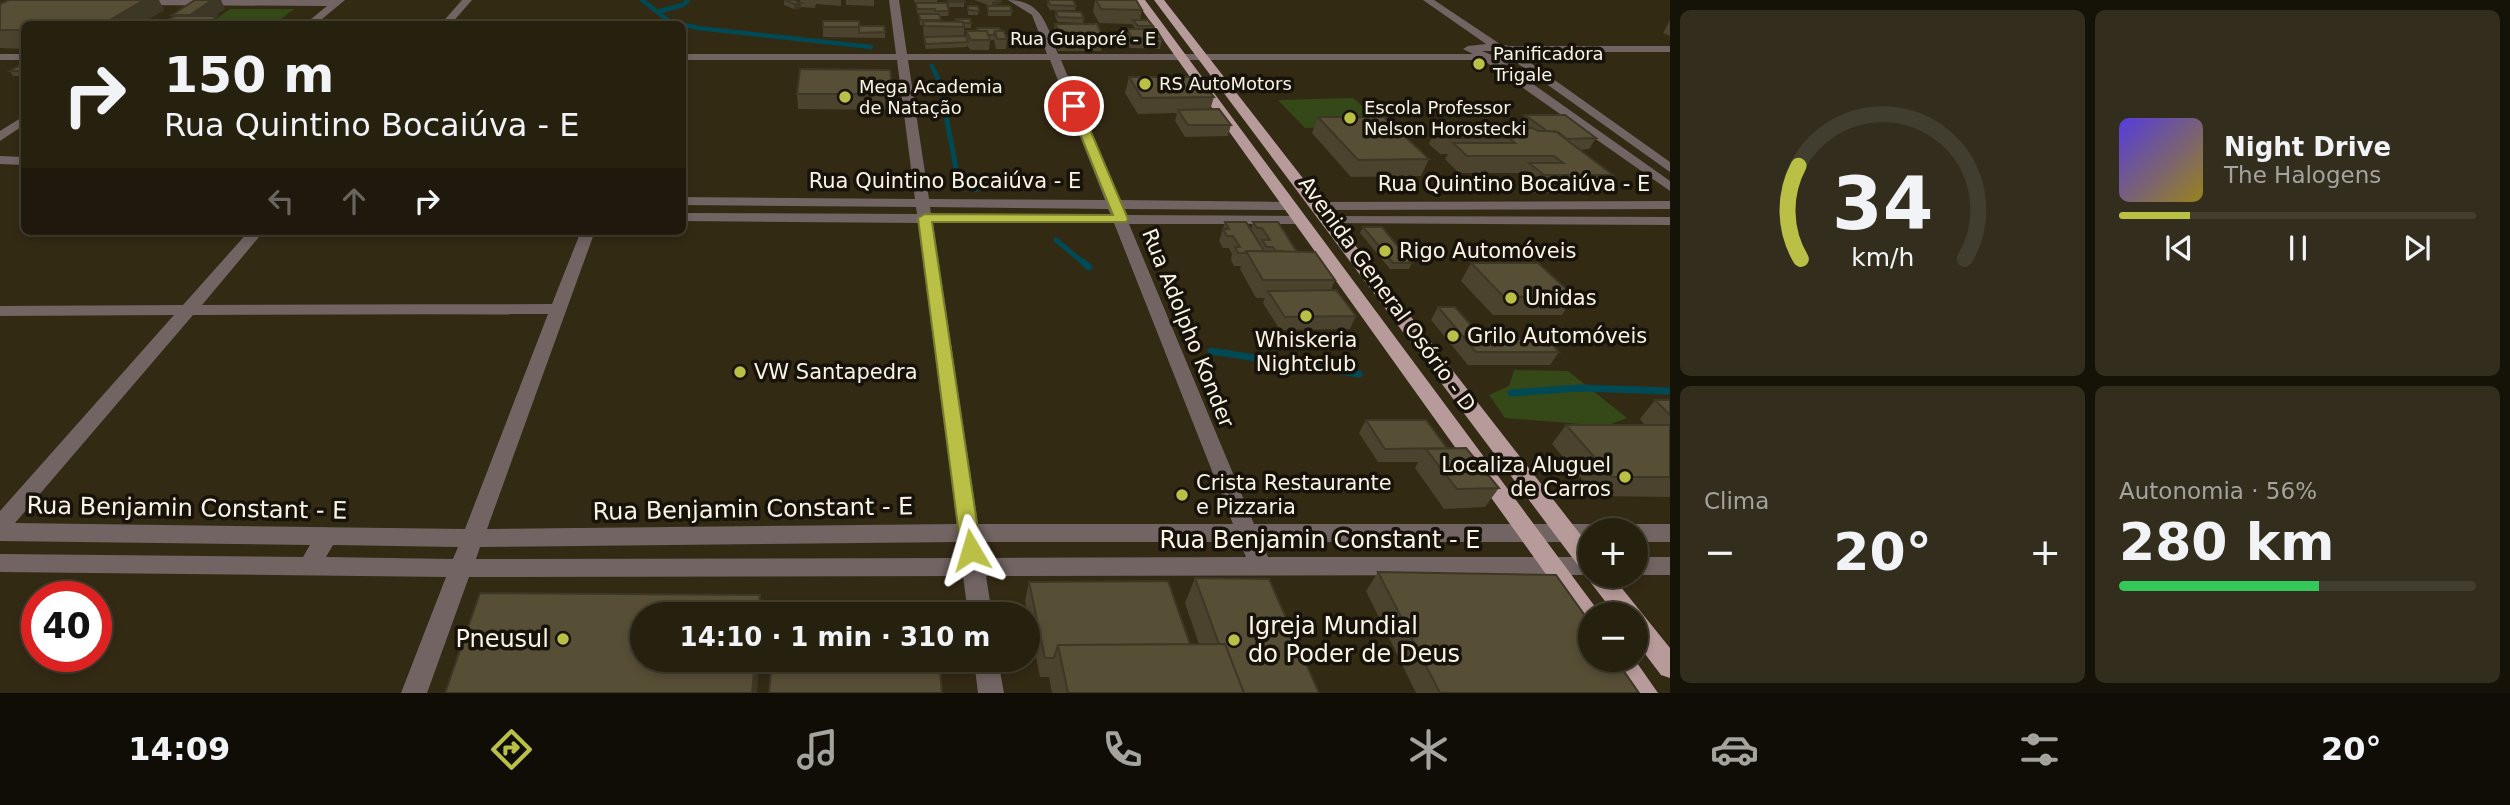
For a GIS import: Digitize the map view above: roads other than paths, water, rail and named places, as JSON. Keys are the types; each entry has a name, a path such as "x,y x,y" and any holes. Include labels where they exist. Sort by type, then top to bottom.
{"main road":[{"name":"Avenida General Osório - D","path":"1139,0 1578,602"},
{"name":"Avenida General Osório - D","path":"1159,0 1578,548"},
{"path":"1608,588 1620,602"},
{"path":"1648,639 1670,667"},
{"path":"1630,672 1645,693"}],"street":[{"path":"449,21 467,0"},
{"path":"894,0 977,602"},
{"name":"Rua Adolpho Konder","path":"1013,0 1036,13 1261,567"},
{"path":"1412,0 1670,187"},
{"path":"1428,0 1501,48 1517,53 1520,59 1670,168"},
{"path":"177,17 201,1"},
{"path":"131,3 338,1"},
{"path":"314,21 338,1"},
{"path":"1482,53 1501,48 1670,49"},
{"path":"1482,53 1520,59 1670,58"},
{"name":"Rua Guaporé - E","path":"686,57 1482,53"},
{"path":"0,57 21,57"},
{"path":"0,136 21,122"},
{"path":"0,160 21,160"},
{"name":"Rua Quintino Bocaiúva - E","path":"686,201 924,210 1118,211 1290,206"},
{"name":"Rua Quintino Bocaiúva - E","path":"1315,206 1670,205"},
{"path":"1457,206 1473,220"},
{"name":"Rua Quintino Bocaiúva - E","path":"686,217 924,210"},
{"name":"Rua Quintino Bocaiúva - E","path":"1118,211 1301,220"},
{"name":"Rua Quintino Bocaiúva - E","path":"1326,220 1670,221"},
{"path":"0,526 253,235"},
{"path":"414,693 586,235"},
{"path":"0,311 558,309"},
{"name":"Rua Benjamin Constant - E","path":"0,532 472,538 969,533 1578,534"},
{"path":"1648,533 1670,533"},
{"path":"309,566 327,536"},
{"name":"Rua Benjamin Constant - E","path":"0,563 461,568 1578,565"},
{"path":"1648,566 1670,566"},
{"path":"988,672 991,693"}],"waterway":[{"path":"642,0 669,21"},
{"path":"660,11 683,5 688,0"},
{"path":"686,25 871,47"},
{"path":"932,66 940,83 946,116"},
{"path":"946,115 957,174 976,190"},
{"path":"1056,240 1085,264"},
{"path":"1083,262 1089,267"},
{"path":"1211,351 1359,374"},
{"path":"1511,393 1580,388 1670,391"}],"place":[{"name":"Panificadora Trigale","path":"1479,64"},
{"name":"RS AutoMotors","path":"1145,84"},
{"name":"Mega Academia de Natação","path":"845,97"},
{"name":"Escola Professor Nelson Horostecki","path":"1350,118"},
{"name":"Rigo Automóveis","path":"1385,251"},
{"name":"Unidas","path":"1511,298"},
{"name":"Whiskeria Nightclub","path":"1306,316"},
{"name":"Grilo Automóveis","path":"1453,336"},
{"name":"VW Santapedra","path":"740,372"},
{"name":"Localiza Aluguel de Carros","path":"1625,477"},
{"name":"Crista Restaurante e Pizzaria","path":"1182,495"},
{"name":"Pneusul","path":"563,639"},
{"name":"Igreja Mundial do Poder de Deus","path":"1234,640"}]}
